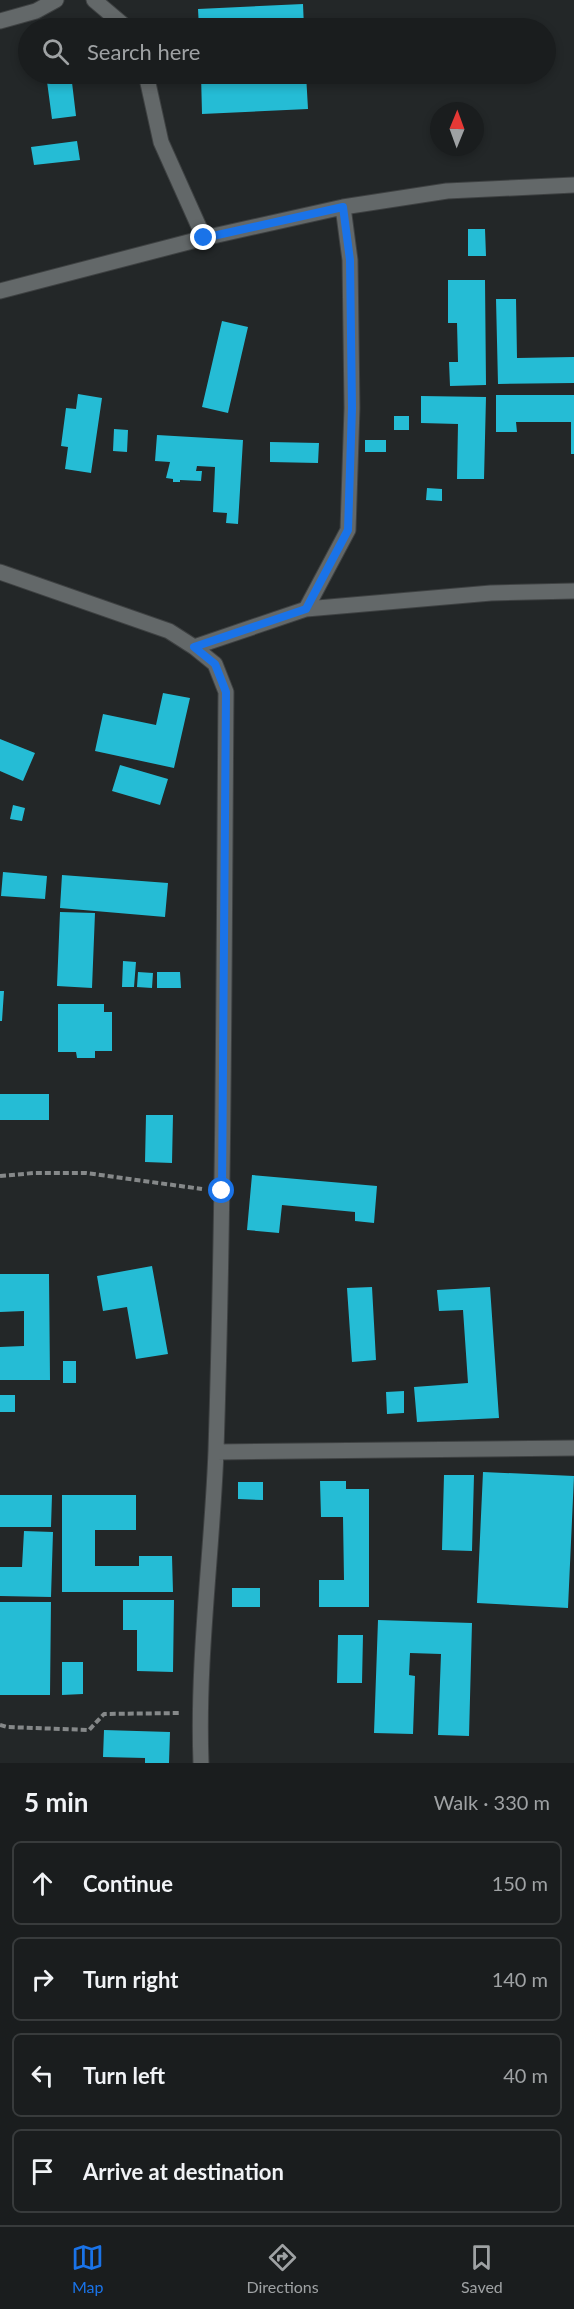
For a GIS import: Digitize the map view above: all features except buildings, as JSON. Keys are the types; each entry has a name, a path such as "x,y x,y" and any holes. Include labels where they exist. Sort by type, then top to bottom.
{"street":[{"path":"0,21 36,11 56,0"},
{"path":"94,0 115,18"},
{"path":"148,84 161,142 204,238"},
{"path":"1,295 204,238 343,207 447,191 574,185"},
{"path":"306,609 348,530 352,396 350,260 343,207"},
{"path":"0,572 169,631 215,664 226,692 222,1191 216,1452 199,1713 201,1763"},
{"path":"194,647 306,609 491,593 574,591"},
{"path":"216,1452 574,1448"}],"path":[{"path":"0,1176 33,1173 86,1173 222,1191"},
{"path":"0,1725 7,1728 89,1730 104,1714 199,1713"}],"route":[{"path":"204,238 343,207 350,260 352,408 348,530 306,609 194,647 215,664 226,692 222,1191"}]}
